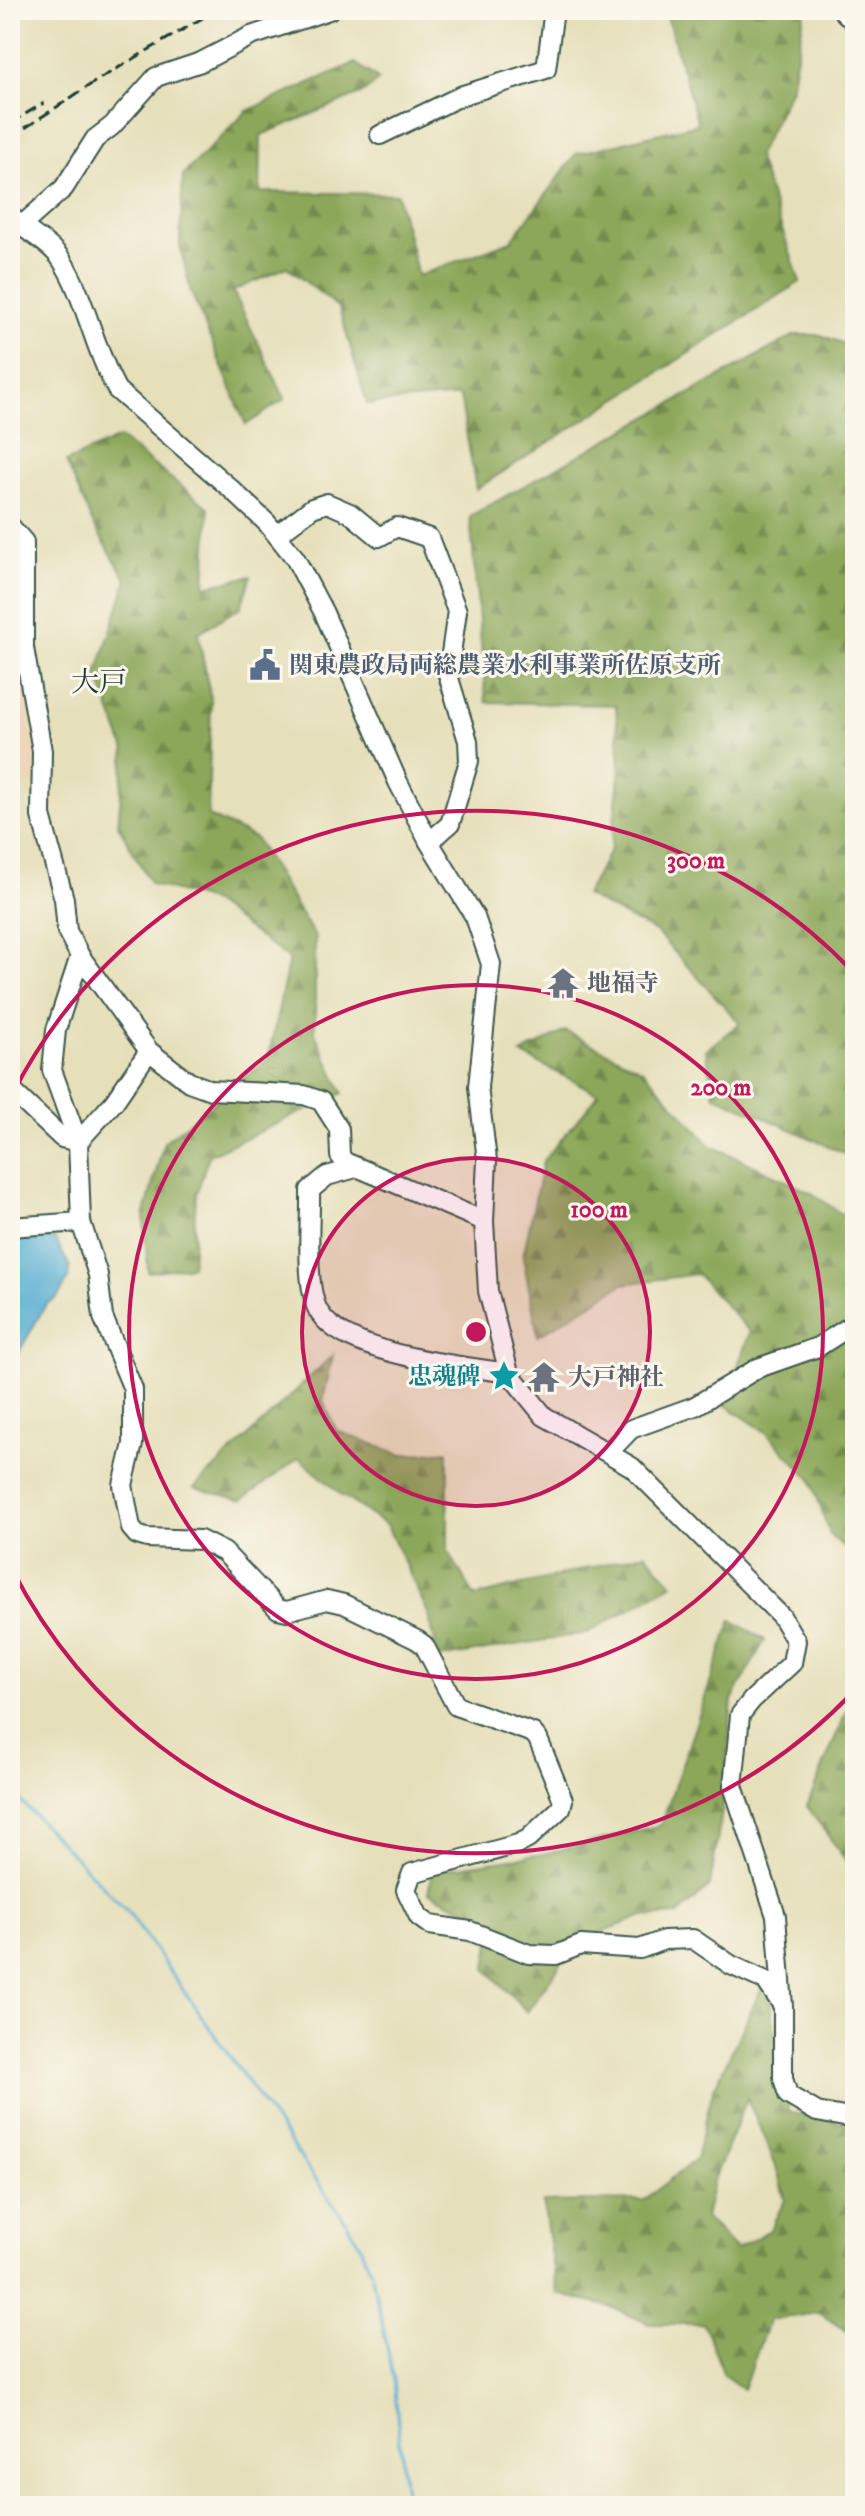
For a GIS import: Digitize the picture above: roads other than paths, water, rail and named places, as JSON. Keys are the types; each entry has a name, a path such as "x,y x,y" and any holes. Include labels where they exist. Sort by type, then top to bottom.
{"street":[{"path":"329,10 251,36 201,62 156,77 112,126 95,139 64,188 15,221 59,255 71,276 107,372 117,390 231,489 277,535 309,582 398,782 429,842 475,917 491,964 478,1087 487,1160 484,1221 488,1291 509,1373 544,1416 632,1467 781,1616 796,1641 792,1663 740,1715 733,1786 776,1916 783,2006 782,2060 788,2095 817,2112 855,2119"},
{"path":"380,135 463,95 546,69 554,10"},
{"path":"842,10 855,23"},
{"path":"277,535 312,508 327,503 350,513 379,537 397,527 429,538 457,611 448,675 468,741 469,761 450,824 429,842"},
{"path":"10,526 24,542 24,648 42,751 41,816 64,899 67,931 80,956 149,1051 196,1086 227,1092 304,1095 321,1101 339,1129 340,1156 356,1168 414,1188 484,1221"},
{"path":"80,956 56,1030 52,1070 78,1142 81,1222 98,1275 103,1317 133,1389 133,1444 123,1485 129,1520 137,1535 200,1540 224,1552 278,1609 287,1611 327,1600 344,1604 417,1640 424,1645 456,1706 533,1733 548,1758 563,1800 561,1808 528,1839 518,1844 412,1873 406,1890 419,1917 430,1925 470,1931 529,1954 556,1955 581,1945 640,1949 664,1940 693,1939 731,1965 766,1981 783,2006"},
{"path":"78,1142 114,1102 149,1051"},
{"path":"10,1089 62,1138 78,1142"},
{"path":"356,1168 327,1176 310,1190 312,1291 318,1311 345,1335 382,1348 509,1373"},
{"path":"10,1227 81,1222"},
{"path":"609,1452 631,1429 695,1406 745,1374 818,1347 855,1323"}],"water":[{"path":"24,1233 55,1239 70,1267 69,1278 57,1298 46,1304 10,1368 10,1234"}],"waterway":[{"path":"10,1790 129,1913 355,2235 371,2271"},
{"path":"372,2276 394,2380 406,2506"}],"railway":[{"path":"10,138 96,81 216,10"},
{"path":"10,123 44,103"}],"place":[{"name":"関東農政局両総農業水利事業所佐原支所","path":"265,665"},
{"name":"地福寺","path":"563,983"},
{"name":"忠魂碑","path":"504,1376"},
{"name":"大戸神社","path":"544,1377"}],"district":[{"name":"大戸","path":"99,681"}]}
